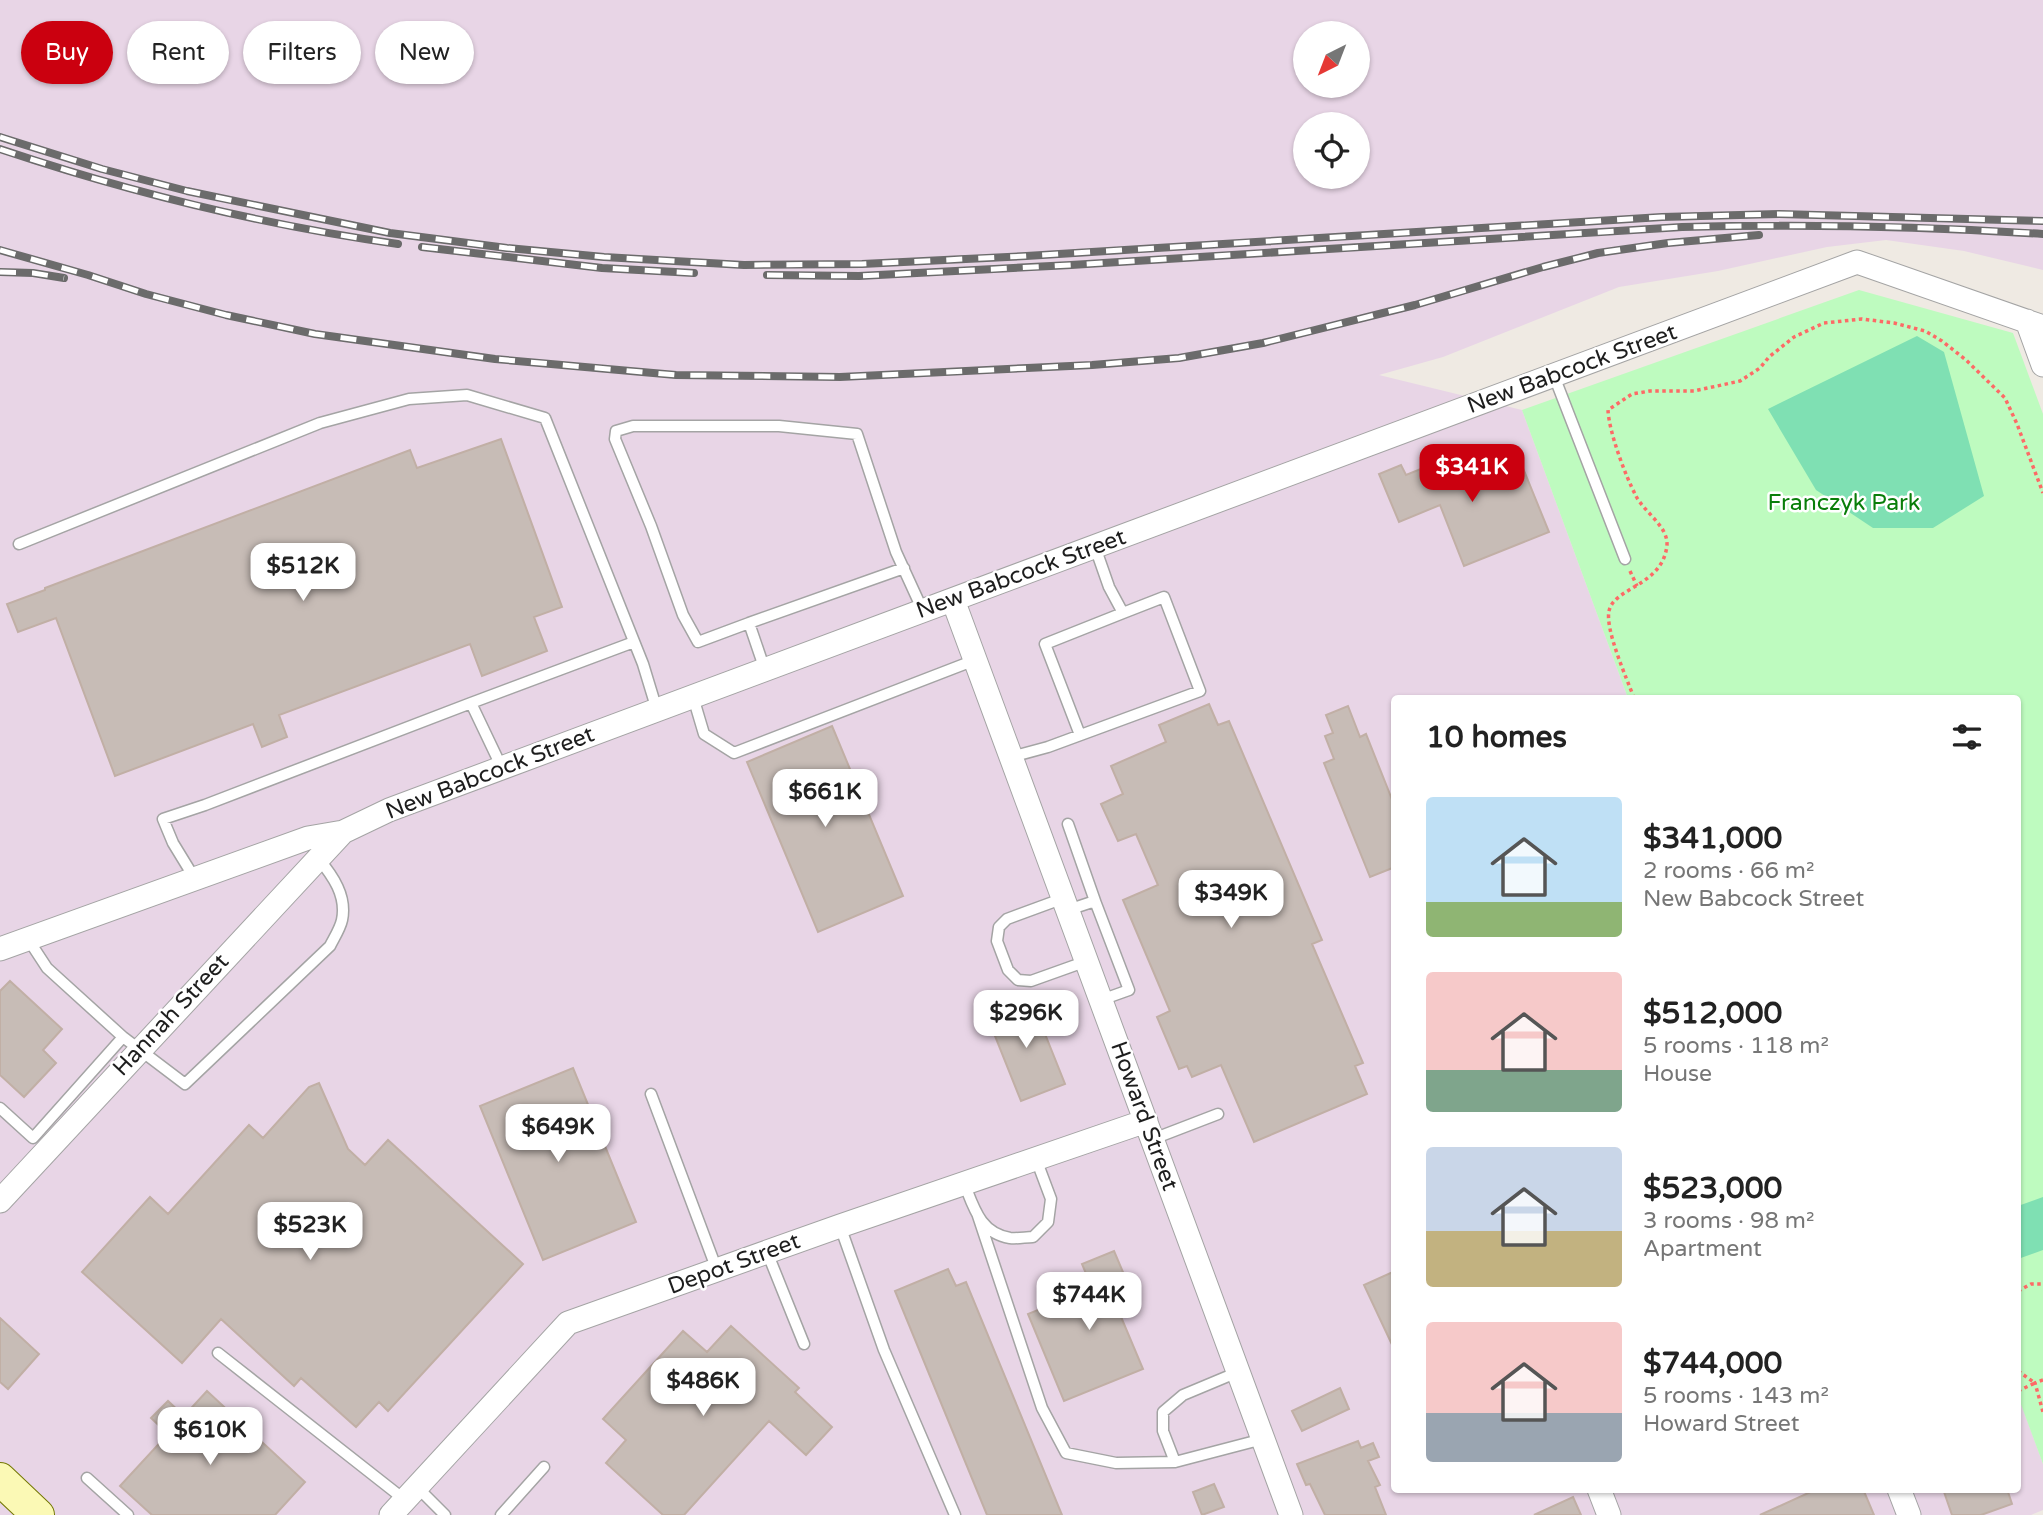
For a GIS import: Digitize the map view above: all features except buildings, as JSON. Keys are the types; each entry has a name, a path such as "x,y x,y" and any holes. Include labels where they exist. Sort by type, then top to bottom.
{"main road":[{"path":"0,1479 38,1515"}],"street":[{"name":"New Babcock Street","path":"0,949 308,838 343,832 389,810 1857,262 2035,324"},
{"path":"2035,324 2043,365"},
{"name":"Howard Street","path":"953,600 1291,1515"},
{"name":"Hannah Street","path":"0,1201 39,1144 131,1043 343,832"},
{"name":"Depot Street","path":"404,1501 568,1323 1036,1158 1150,1130"},
{"path":"1601,1493 1609,1515"},
{"path":"1901,1493 1909,1515"}],"lane":[{"path":"1554,376 1625,559"},
{"path":"19,544 320,423 409,398 467,395 545,418 634,642 657,710"},
{"path":"904,568 698,642 683,615 651,526 615,439 616,431 632,426 765,426 857,434 896,552 904,568 923,611"},
{"path":"1095,547 1109,587 1123,613"},
{"path":"1011,757 1080,735 1200,691 1164,597 1045,644 1080,735"},
{"path":"749,623 765,670"},
{"path":"195,879 173,843 163,818 205,805 634,642"},
{"path":"693,697 704,734 734,752 975,660"},
{"path":"471,704 502,768"},
{"path":"1068,824 1129,990 1101,1000"},
{"path":"28,939 47,968 131,1043 185,1084 330,946 342,920 343,896 318,858"},
{"path":"1087,961 1031,981 1018,980 1008,970 997,941 999,927 1007,919 1066,904 1095,901"},
{"path":"651,1094 716,1270"},
{"path":"0,1108 39,1144"},
{"path":"1150,1130 1218,1114"},
{"path":"978,1216 987,1229 1010,1238 1033,1237 1048,1222 1051,1199 1036,1158"},
{"path":"964,1183 978,1216 1042,1408 1066,1453 1116,1463 1175,1462 1263,1439"},
{"path":"840,1226 884,1350 954,1515"},
{"path":"767,1252 804,1344"},
{"path":"218,1353 404,1501 445,1515"},
{"path":"1175,1462 1163,1432 1163,1412 1183,1395 1238,1371"},
{"path":"500,1515 544,1467"},
{"path":"87,1478 128,1515"}],"path":[{"path":"1633,695 1612,636 1608,612 1619,596 1652,575 1664,558 1667,542 1661,527 1637,498 1608,423 1608,410 1632,394 1650,391 1694,391 1740,381 1760,368 1794,337 1824,323 1862,319 1915,328 1934,336 1966,360 2005,398 2043,492"},
{"path":"2021,1289 2031,1284 2043,1284"},
{"path":"2021,1373 2035,1383 2043,1412"},
{"path":"2021,1390 2043,1380"}],"shaded area":[{"path":"0,0 2043,0 2043,270 1964,251 1886,240 1827,247 1718,271 1619,287 1443,357 1379,375 1522,410 1627,695 1391,695 1391,1493 2021,1493 2021,1404 2043,1464 2043,1510 2031,1515 0,1515"}],"green space":[{"name":"Franczyk Park","path":"1859,290 2013,333 2043,414 2043,1464 2021,1404 2021,695 1627,695 1522,410"},
{"path":"1917,336 1944,352 1984,496 1933,528 1873,528 1816,490 1768,409"},
{"path":"2043,1197 2043,1250 2021,1258 2021,1205"}],"railway":[{"path":"0,137 102,169 187,191 390,233 604,257 744,265 862,264 1026,256 1662,217 1779,214 2043,221"},
{"path":"0,149 197,206 398,244"},
{"path":"767,275 859,276 1071,265 1682,227 1862,226 2043,234"},
{"path":"0,250 146,294 315,334 495,359 676,375 840,377 1092,365 1179,358 1263,343 1415,305 1598,253 1668,243 1759,235"},
{"path":"422,247 602,268 694,273"},
{"path":"0,272 64,278"}]}
